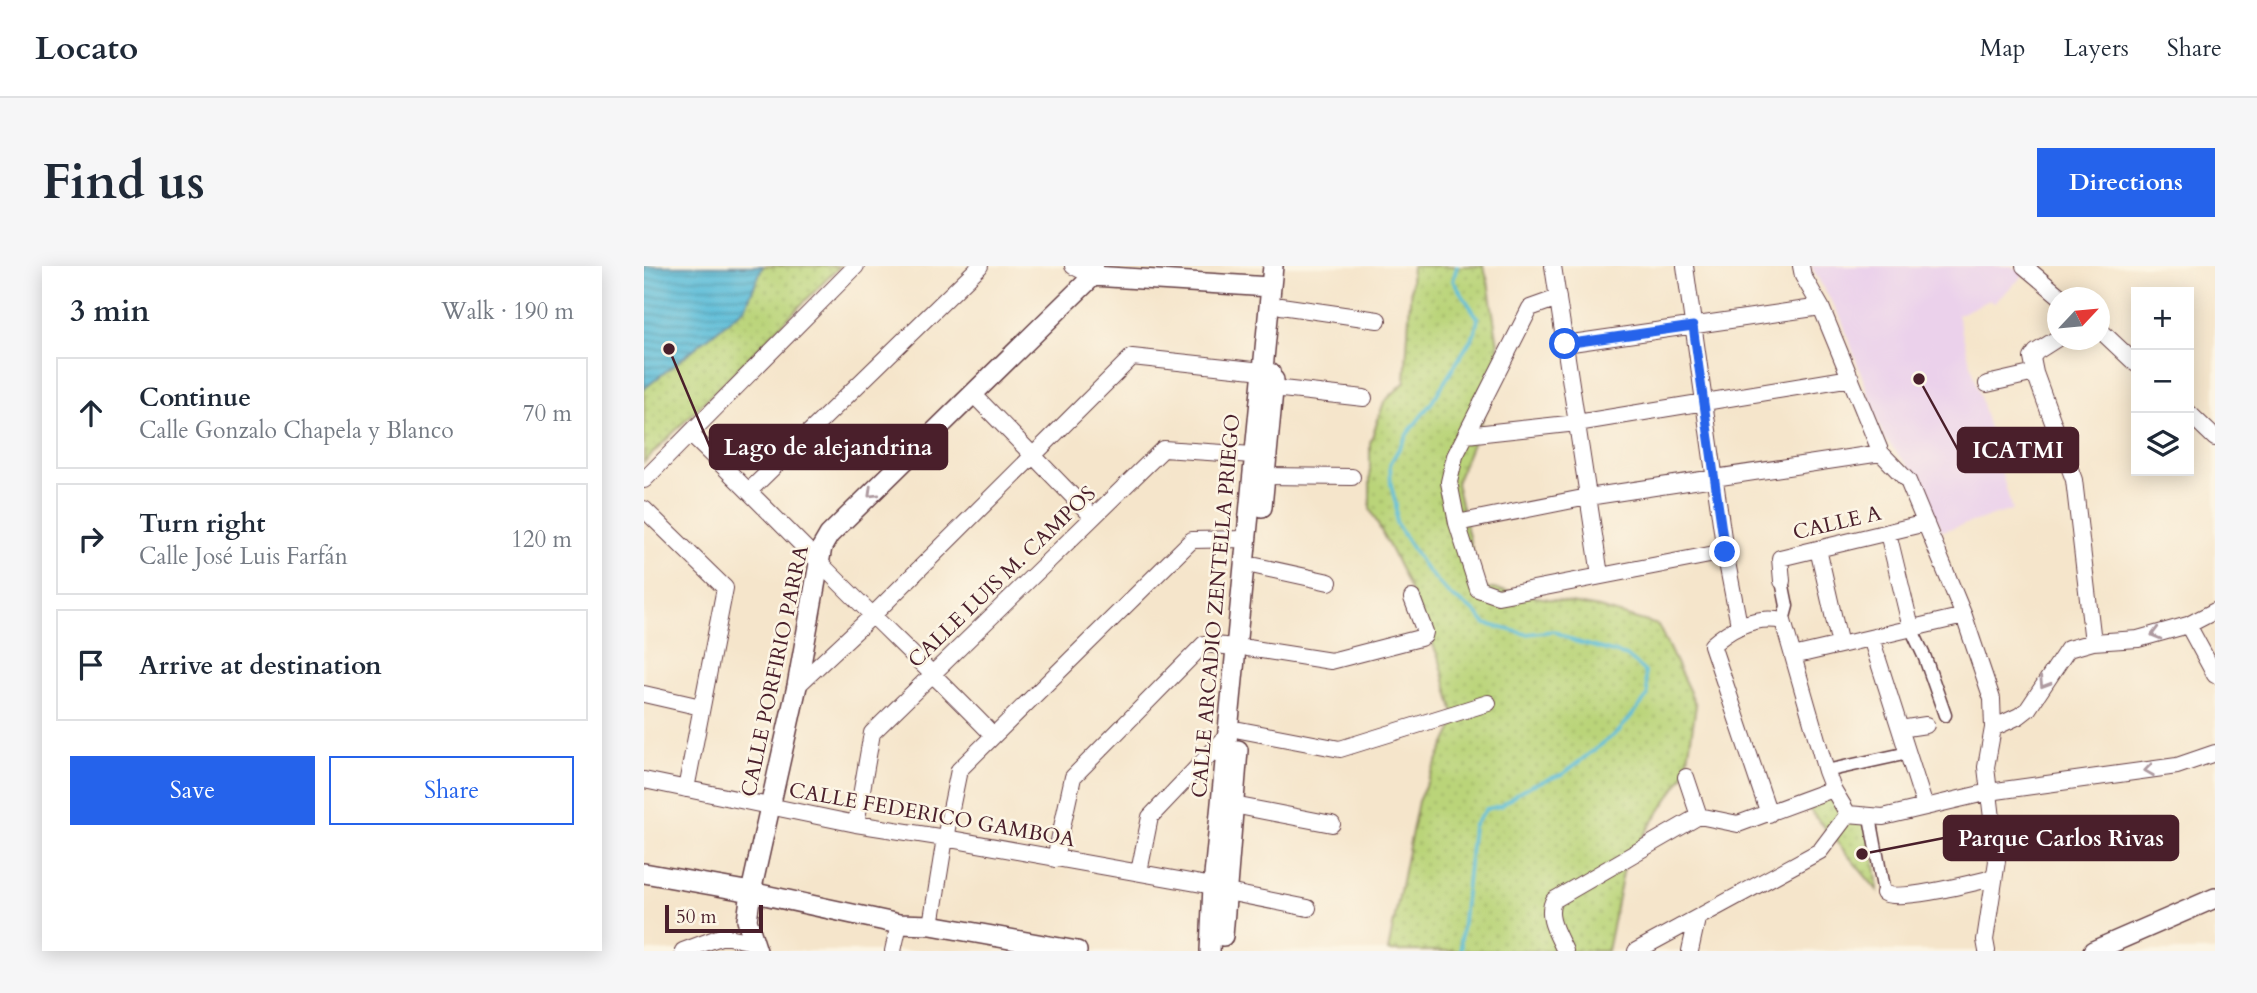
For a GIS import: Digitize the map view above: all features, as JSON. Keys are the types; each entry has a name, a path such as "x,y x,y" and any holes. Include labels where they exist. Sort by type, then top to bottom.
{"street":[{"path":"644,480 856,266"},
{"path":"750,490 980,266"},
{"path":"1073,266 1094,271 1270,287"},
{"name":"CALLE ARCADIO ZENTELLA PRIEGO","path":"1210,951 1220,889 1242,648 1256,566 1265,476 1270,377 1270,287 1273,266"},
{"name":"CALLE ARCADIO ZENTELLA PRIEGO","path":"1242,648 1246,539 1253,455 1270,377 1285,266"},
{"path":"1553,266 1600,575"},
{"path":"1685,266 1725,552 1739,625"},
{"path":"1801,266 1803,275 1821,307 1881,453 1908,481 1964,616 1992,699 1993,728 1986,767 1997,862 1985,940 1987,951"},
{"path":"2024,266 2049,287"},
{"name":"CALLE PORFIRIO PARRA","path":"755,947 747,919 751,892 797,686 822,547 830,535 1094,271"},
{"path":"1558,298 1530,308 1455,457 1449,482 1457,523 1478,589 1498,596 1725,552"},
{"path":"1281,306 1378,320"},
{"path":"1565,344 1821,307"},
{"path":"2110,340 2131,359"},
{"path":"2047,345 2032,358 2074,480 2093,642"},
{"path":"797,686 873,615 1132,357 1270,377 1364,398"},
{"path":"1987,384 2035,373"},
{"path":"1466,435 1577,423 1851,378"},
{"path":"973,394 1093,517"},
{"path":"2194,418 2215,438"},
{"path":"690,434 750,490 819,563 934,673 993,735"},
{"name":"CALLE LUIS M. CAMPOS","path":"856,824 872,733 1163,449 1253,455"},
{"path":"1457,523 1588,497 1881,453"},
{"path":"1265,476 1352,477"},
{"path":"644,509 725,589 686,789"},
{"name":"CALLE A","path":"1783,581 1780,558 1926,523"},
{"path":"1888,533 1911,628 1925,657 1945,715"},
{"path":"931,925 959,770 1192,540 1246,539"},
{"path":"1818,549 1840,645"},
{"path":"1256,566 1329,582"},
{"path":"1783,581 1787,606 1783,621 1826,771 1848,814"},
{"path":"1055,859 1073,777 1204,644 1331,662 1424,636 1425,632 1412,598"},
{"path":"1993,728 2028,709 2068,649 2093,642 2138,639 2188,625 2215,611"},
{"path":"1793,656 1964,616"},
{"path":"1769,814 1712,645 1739,625 1769,618 1783,621"},
{"path":"2188,625 2215,675"},
{"path":"1871,638 1925,807"},
{"path":"644,694 701,707"},
{"path":"1139,873 1150,817 1233,733 1340,750 1488,703"},
{"path":"1900,729 1926,725"},
{"path":"1826,771 1908,753"},
{"path":"1848,814 1882,817 1989,792 2177,765 2215,753"},
{"path":"1686,777 1699,816"},
{"name":"CALLE FEDERICO GAMBOA","path":"644,780 769,808 1139,873 1308,908"},
{"path":"1565,951 1551,919 1550,908 1554,900 1699,816 1738,824 1833,789"},
{"path":"1228,804 1332,824"},
{"path":"1636,951 1820,851 1848,814"},
{"path":"1870,817 1884,894 1888,896 1918,893 1993,878"},
{"path":"644,873 751,892 899,924 931,925 1015,945 1077,951"},
{"name":"CALLE ARCADIO ZENTELLA PRIEGO","path":"1220,889 1222,951"},
{"path":"2093,951 2215,898"},
{"path":"1690,951 1697,919"},
{"path":"893,951 899,924"},
{"path":"683,951 723,936 755,947"}],"shaded area":[{"path":"1811,266 2011,266 2025,274 1994,303 1990,300 1957,315 2012,510 1942,531 1918,477 1884,438 1842,320"}],"green space":[{"path":"644,266 840,266 644,462"},
{"path":"1412,266 1483,266 1488,281 1502,370 1456,483 1481,587 1599,608 1658,625 1696,705 1686,772 1625,863 1607,951 1388,951 1418,801 1456,721 1440,661 1403,574 1370,509 1370,443 1384,402 1405,382"},
{"path":"1832,790 1846,814 1870,818 1878,891 1802,801"}],"water":[{"path":"644,266 763,266 745,308 644,389"}],"waterway":[{"path":"1457,266 1453,281 1478,318 1475,333 1390,464 1396,523 1425,568 1451,596 1474,611 1486,624 1526,634 1554,631 1574,641 1627,656 1645,672 1648,696 1619,731 1563,774 1532,785 1501,806 1486,809 1473,826 1461,951"}],"place":[{"name":"Lago de alejandrina","path":"669,349"},
{"name":"ICATMI","path":"1919,379"},
{"name":"Parque Carlos Rivas","path":"1862,854"}],"route":[{"path":"1565,344 1693,326 1725,552"}]}
